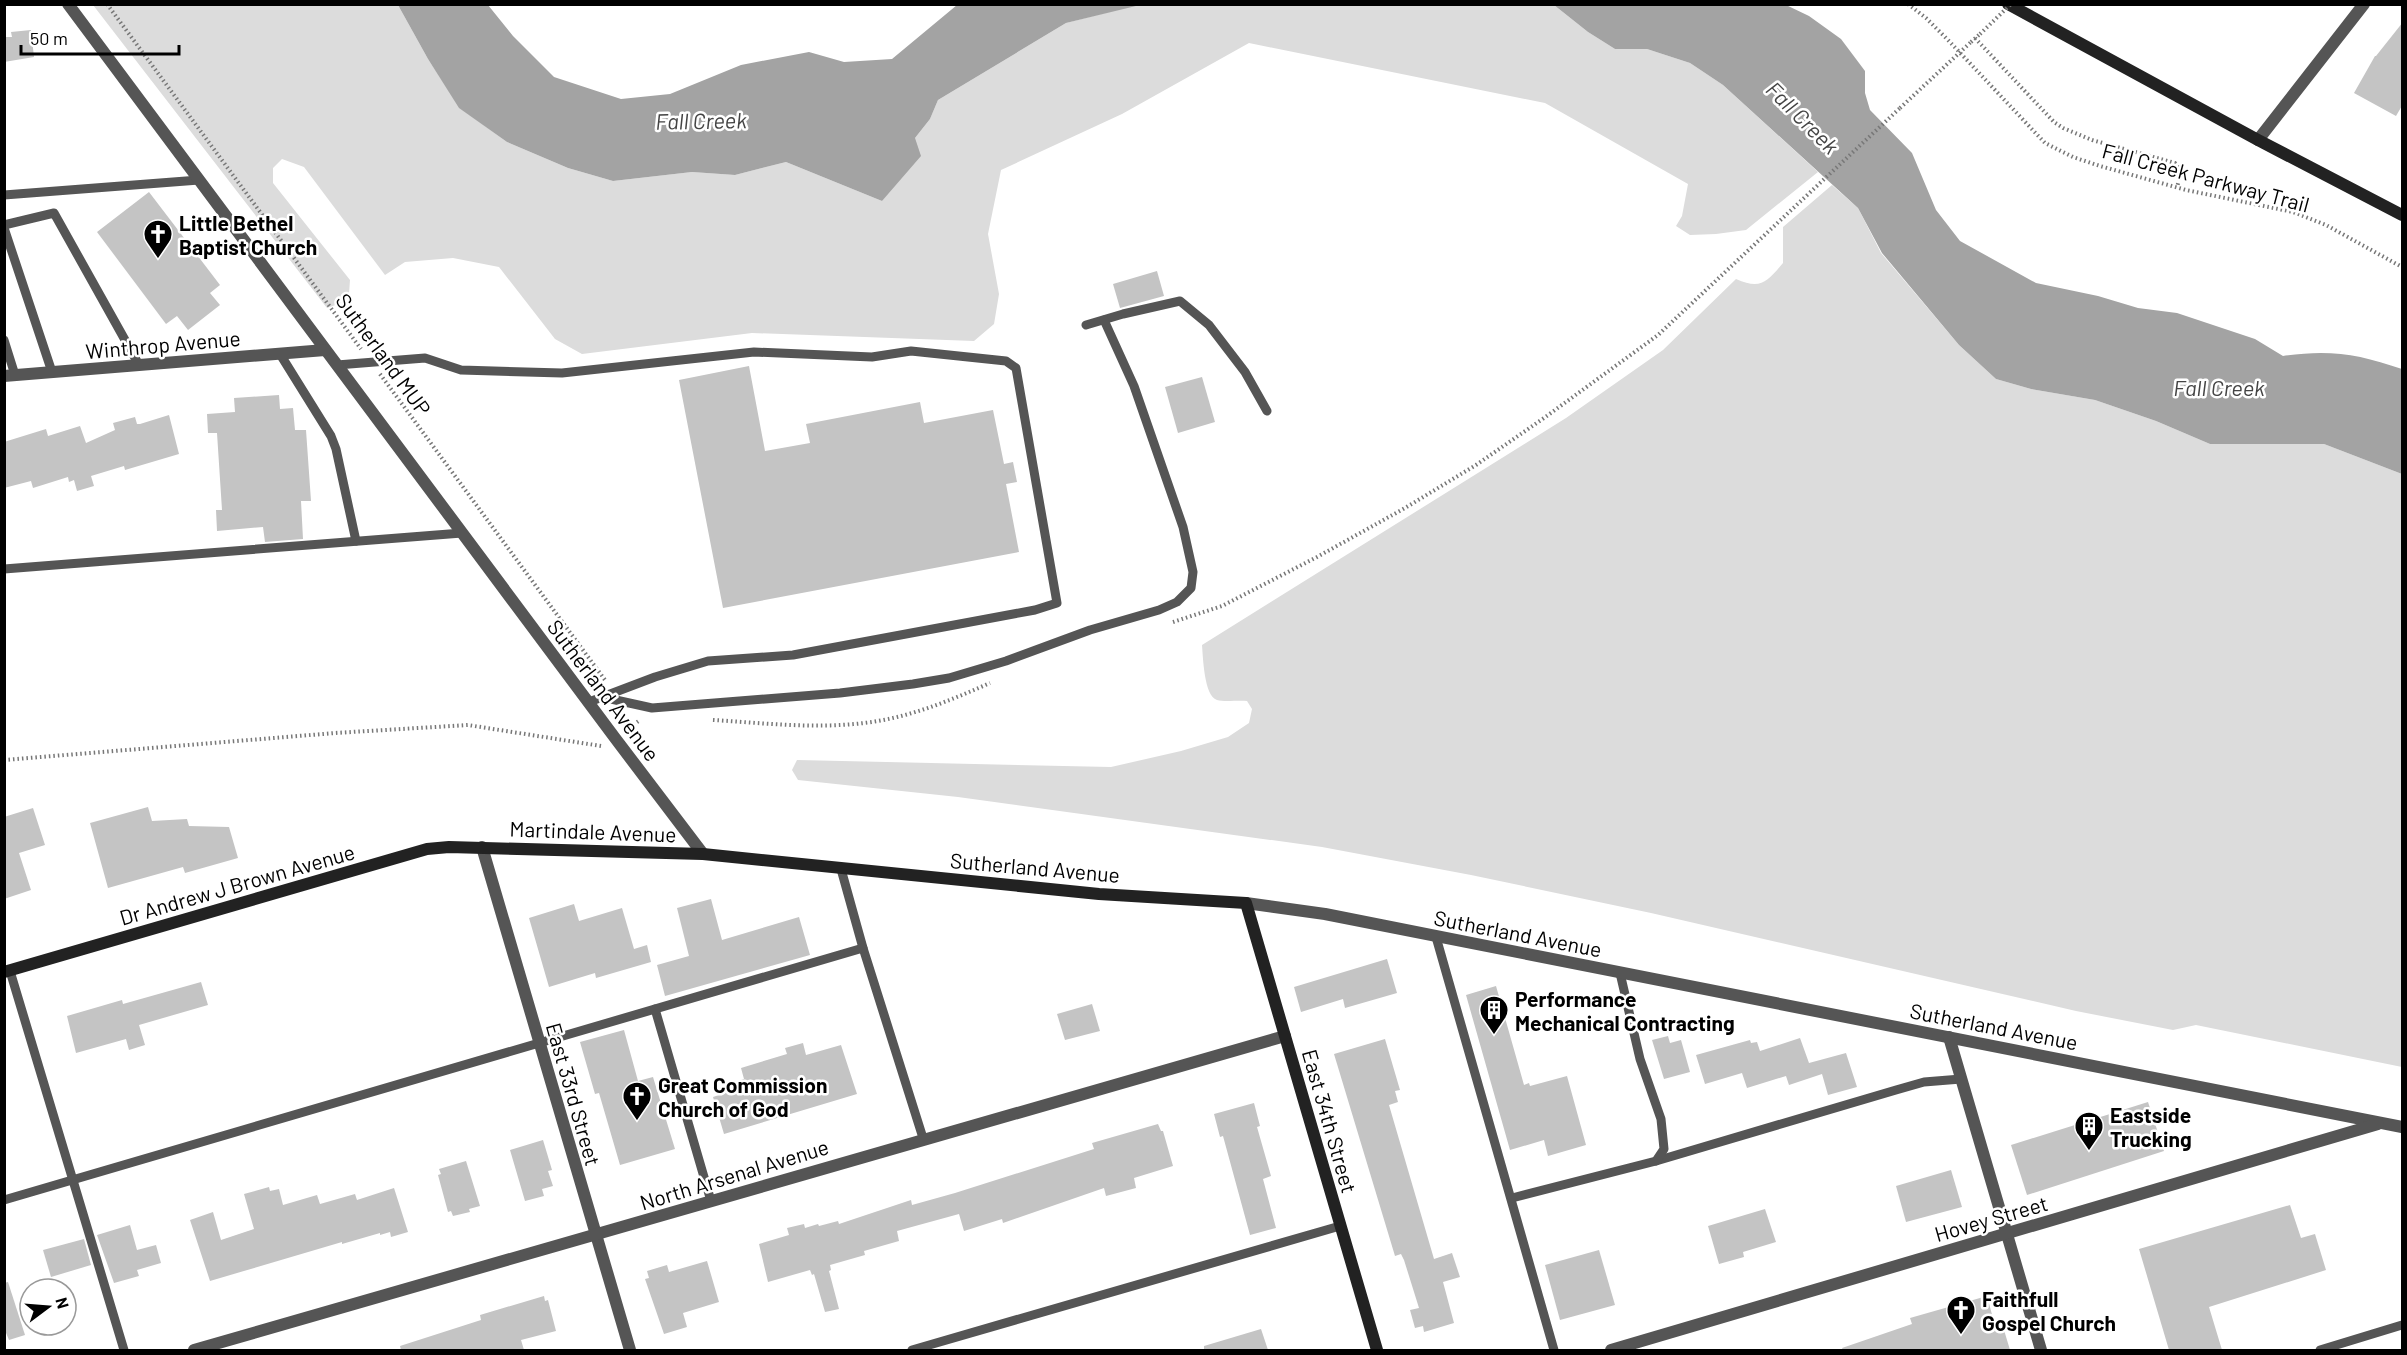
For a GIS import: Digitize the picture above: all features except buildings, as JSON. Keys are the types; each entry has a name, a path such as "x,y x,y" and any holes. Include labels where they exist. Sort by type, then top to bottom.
{"main road":[{"path":"2009,4 2258,140 2403,215"},
{"name":"Martindale Avenue","path":"482,847 704,854"},
{"name":"Dr Andrew J Brown Avenue","path":"7,972 427,849 482,847"},
{"name":"Sutherland Avenue","path":"704,854 1098,894 1246,903"},
{"name":"East 34th Street","path":"1246,903 1377,1350"}],"street":[{"name":"Sutherland Avenue","path":"68,4 704,854"},
{"path":"2258,140 2364,4"},
{"name":"Winthrop Avenue","path":"10,376 325,350"},
{"name":"East 33rd Street","path":"482,847 630,1350"},
{"name":"Sutherland Avenue","path":"1246,903 1325,914 2403,1127"},
{"name":"North Arsenal Avenue","path":"194,1350 595,1236 923,1138 1285,1036"},
{"path":"1949,1037 2041,1350"},
{"name":"Hovey Street","path":"1611,1350 2382,1124"}],"lane":[{"path":"4,195 199,180"},
{"path":"52,372 4,227 54,213 139,365"},
{"path":"1086,325 1180,302 1209,325 1245,372 1267,411"},
{"path":"602,697 652,708 840,693 949,678 1006,661 1177,602 1191,588 1193,572 1183,527 1134,386 1104,320"},
{"path":"4,340 10,376"},
{"path":"337,365 425,358 461,370 562,373 754,352 872,357 910,351 1006,361 1016,368 1057,603 1035,610 793,655 708,661 655,676 589,702"},
{"path":"280,354 331,436 356,541"},
{"path":"4,569 462,533"},
{"path":"842,868 863,948 923,1138"},
{"path":"1437,937 1554,1350"},
{"path":"4,1200 863,948"},
{"path":"7,972 124,1350"},
{"path":"1620,973 1640,1059 1664,1134 1664,1149 1656,1161"},
{"path":"655,1009 711,1201"},
{"path":"1512,1198 1656,1161 1924,1082 1961,1078"},
{"path":"912,1350 1340,1226"},
{"path":"2319,1350 2403,1325"}],"path":[{"name":"Sutherland MUP","path":"107,4 615,692"},
{"name":"Fall Creek Parkway Trail","path":"1908,4 1948,40 2045,143 2073,157 2177,188 2293,212 2326,225 2403,267"},
{"path":"1317,557 1476,465 1658,335 1980,34 2009,4"},
{"path":"1975,38 2054,122 2074,134 2175,163 2180,174 2177,188"},
{"path":"623,702 638,720"},
{"path":"4,760 335,733 468,725 604,747"}],"shaded area":[{"path":"1140,4 1554,5 1588,32 1615,49 1647,49 1690,63 1723,85 1818,172 1746,230 1690,235 1676,226 1682,216 1688,184 1545,103 1249,43 1122,114 1001,170 988,234 999,294 994,324 974,341 752,333 582,354 555,339 499,267 453,258 405,262 385,275 304,167 282,159 273,168 273,183 350,280 349,294 341,303 327,308 93,5 398,5 428,59 460,108 507,142 568,168 613,181 692,172 735,175 786,162 882,201 915,138 930,119 938,100 1066,23"},
{"path":"1832,185 1858,208 1881,253 1959,345 1996,379 2031,389 2095,400 2156,421 2210,444 2324,444 2402,474 2402,1067 2196,1025 2173,1030 2076,1011 1651,913 1471,875 1322,847 958,797 798,780 792,770 797,760 1111,767 1181,751 1228,737 1249,723 1252,709 1247,701 1220,701 1213,697 1205,676 1202,645 1566,418 1663,350 1736,279 1758,284 1768,279 1783,263 1783,227"}],"water":[{"name":"Fall Creek","path":"1784,4 1809,16 1841,39 1865,71 1865,93 1870,110 1912,153 1936,210 1960,241 2036,283 2098,296 2138,308 2177,313 2255,339 2283,356 2315,353 2344,354 2402,369 2402,474 2324,444 2210,444 2156,421 2095,400 2031,389 1996,379 1959,345 1882,253 1858,208 1723,85 1690,63 1647,49 1615,49 1588,32 1554,5"},
{"name":"Fall Creek","path":"398,5 488,5 513,36 554,77 621,99 670,94 741,65 809,52 844,62 892,59 957,5 1140,5 1066,23 938,100 930,119 915,138 921,156 882,201 786,162 735,175 692,172 613,181 568,168 507,142 459,108"}],"place":[{"name":"Little Bethel Baptist Church","path":"158,260"},
{"name":"Performance Mechanical Contracting","path":"1494,1036"},
{"name":"Great Commission Church of God","path":"637,1122"},
{"name":"Eastside Trucking","path":"2089,1152"},
{"name":"Faithfull Gospel Church","path":"1961,1336"}]}
